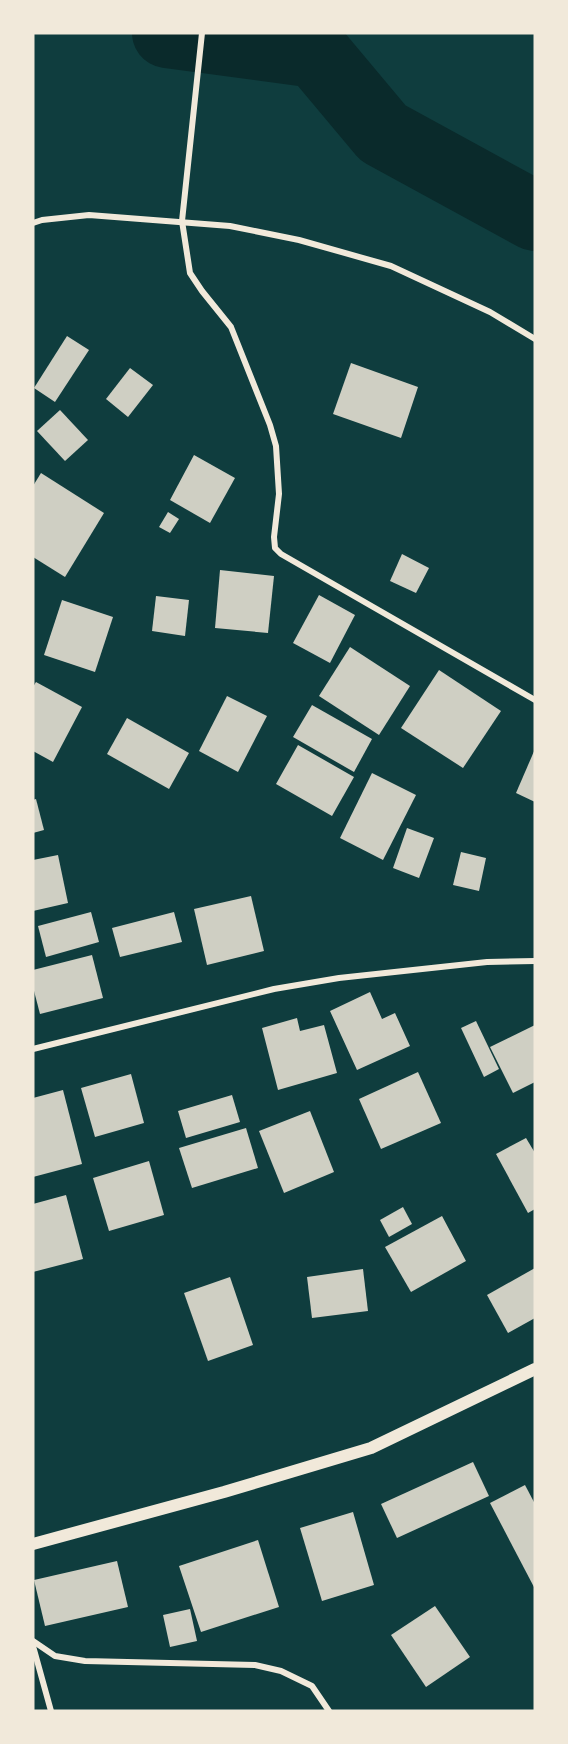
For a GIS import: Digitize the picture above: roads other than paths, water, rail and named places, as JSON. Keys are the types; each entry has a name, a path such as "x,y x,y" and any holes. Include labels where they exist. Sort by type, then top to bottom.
{"main road":[{"path":"33,1544 224,1492 371,1448 535,1369"}],"street":[{"path":"202,33 182,221 190,273 231,327 270,425 276,446 279,494 274,537 275,548 281,554 535,700"},
{"path":"33,223 89,215 230,226 299,240 391,266 490,312 535,339"},
{"path":"33,1049 274,989 339,978 487,962 535,961"},
{"path":"33,1641 56,1656 85,1661 255,1665 281,1671 312,1686 329,1711"},
{"path":"33,1646 51,1711"}],"waterway":[{"path":"167,33 316,53 383,133 535,216"}]}
